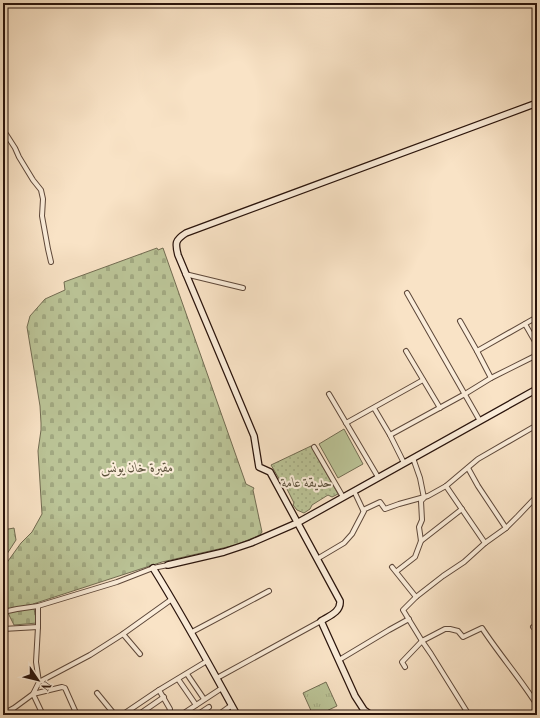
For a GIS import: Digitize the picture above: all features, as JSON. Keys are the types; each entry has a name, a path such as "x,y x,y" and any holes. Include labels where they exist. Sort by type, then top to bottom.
{"street":[{"path":"217,678 321,621 338,610 340,601 270,472 259,467 254,436 185,274 178,255 176,244 178,240 186,233 537,103"},
{"path":"3,132 6,134 33,180 41,190 43,200 42,216 51,262"},
{"path":"185,274 243,288"},
{"path":"407,293 480,421"},
{"path":"477,351 537,317"},
{"path":"460,321 491,378"},
{"path":"525,324 537,345"},
{"path":"406,351 440,408"},
{"path":"390,436 491,378 537,355"},
{"path":"346,423 423,380"},
{"path":"3,612 38,606 117,582 153,568 224,552 251,543 297,523 537,389"},
{"path":"329,394 378,477"},
{"path":"374,408 404,463"},
{"path":"363,510 380,502 385,509 424,498 446,486 478,459 537,425"},
{"path":"314,447 343,497"},
{"path":"396,572 415,557 421,541 419,527 422,520 421,501 424,498 420,478 413,458"},
{"path":"468,468 506,528"},
{"path":"446,486 485,543"},
{"path":"317,559 344,543 352,534 364,511 354,491"},
{"path":"469,715 403,610 416,597 464,562 485,543 506,528 537,496"},
{"path":"421,541 462,509"},
{"path":"392,567 416,597"},
{"path":"153,568 192,632 237,715"},
{"path":"192,632 269,591"},
{"path":"39,682 90,655 123,634 172,598"},
{"path":"33,694 39,682 36,662 38,606"},
{"path":"339,660 409,619"},
{"path":"321,621 358,700 364,710 371,715"},
{"path":"3,629 38,627"},
{"path":"405,667 402,662 422,641 445,628 458,631 463,637 482,628 537,705"},
{"path":"123,634 140,654"},
{"path":"122,715 159,690 207,661"},
{"path":"187,674 204,700"},
{"path":"178,679 196,705"},
{"path":"3,714 33,694 62,687 65,688 77,715"},
{"path":"188,693 196,687"},
{"path":"181,715 222,688"},
{"path":"159,690 170,709 170,713 164,715"},
{"path":"97,693 115,715"},
{"path":"33,694 43,715"},
{"path":"138,715 164,698"},
{"path":"218,715 232,705"},
{"path":"197,715 209,707"}],"green space":[{"name":"مقبرة خان يونس","path":"157,248 158,250 163,248 246,484 254,488 253,490 262,532 260,535 236,545 162,562 33,604 37,623 14,625 6,609 3,610 3,568 21,543 32,532 42,514 38,451 41,430 40,406 27,327 30,316 45,299 65,290 64,282"},
{"path":"344,429 363,464 338,478 319,444"},
{"name":"حديقة عامة","path":"311,446 338,494 332,497 328,495 312,505 310,509 304,513 297,510 293,505 294,503 284,483 281,482 271,465"},
{"path":"14,528 16,540 3,560 3,530"},
{"path":"326,682 337,706 318,715 313,715 303,693"}]}
